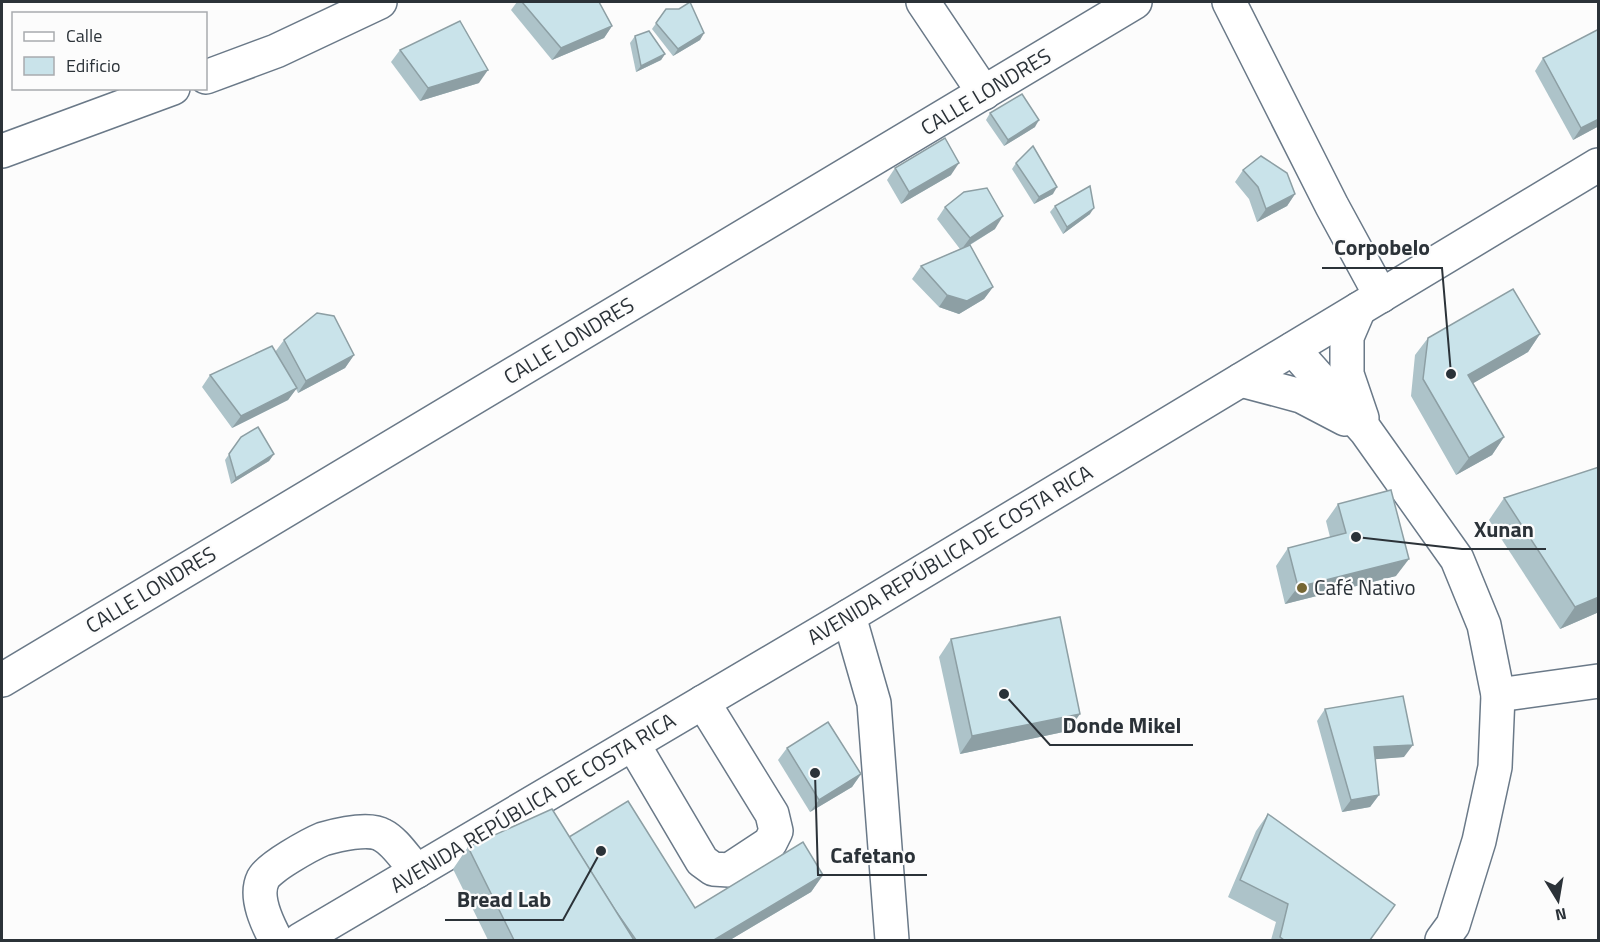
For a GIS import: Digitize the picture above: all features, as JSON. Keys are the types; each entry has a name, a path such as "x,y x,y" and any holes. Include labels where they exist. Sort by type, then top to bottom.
{"street":[{"path":"207,77 276,51 380,2"},
{"path":"923,2 984,93"},
{"name":"CALLE LONDRES","path":"2,680 1135,2"},
{"path":"1229,2 1332,206 1370,303 1347,337 1347,374 1366,431"},
{"path":"2,151 168,90"},
{"name":"AVENIDA REPÚBLICA DE COSTA RICA","path":"300,940 849,616 1599,165"},
{"path":"1293,349 1366,431 1457,559 1484,624 1498,695 1495,767 1479,841 1453,925 1442,940"},
{"path":"1241,380 1301,396 1366,431"},
{"path":"849,616 874,703 892,940"},
{"path":"1498,695 1599,681"},
{"path":"633,744 702,861 713,869 729,870 770,843 776,831 772,814 703,702"},
{"path":"276,940 267,922 261,900 262,880 273,868 323,840 358,831 381,834 417,871"}],"building":[{"path":"522,2 599,2 612,26 561,48"},
{"path":"690,2 704,33 678,49 656,23 666,9 679,9"},
{"path":"460,21 488,70 428,88 400,50"},
{"path":"1599,29 1599,119 1581,128 1543,58"},
{"path":"649,31 665,54 641,66 635,36"},
{"path":"1022,94 1039,120 1008,140 990,113"},
{"path":"945,138 959,163 909,192 895,168"},
{"path":"1033,146 1057,187 1039,197 1016,163"},
{"path":"1261,156 1287,173 1295,194 1266,209 1258,187 1243,170"},
{"path":"1090,186 1094,208 1067,227 1055,206"},
{"path":"987,188 1003,216 970,238 945,207 964,192"},
{"path":"970,245 993,287 967,301 947,295 921,266"},
{"path":"1513,289 1540,334 1468,375 1504,437 1469,458 1423,379 1428,338"},
{"path":"317,313 334,316 354,355 306,381 284,340"},
{"path":"272,346 297,388 241,416 210,375"},
{"path":"258,427 274,454 236,478 229,454 241,437"},
{"path":"1599,467 1599,597 1575,607 1504,498"},
{"path":"1391,490 1409,559 1298,587 1288,548 1346,533 1338,504"},
{"path":"1060,617 1080,714 972,736 951,639"},
{"path":"1403,696 1413,745 1374,747 1379,795 1351,800 1325,709"},
{"path":"828,722 861,774 819,800 787,748"},
{"path":"628,801 695,908 803,842 823,875 714,940 636,940 569,837"},
{"path":"552,809 634,940 514,940 468,847"},
{"path":"1268,814 1395,905 1370,940 1284,940 1280,937 1288,904 1240,880"}],"place":[{"name":"Corpobelo","path":"1451,374"},
{"name":"Xunan","path":"1356,537"},
{"name":"Café Nativo","path":"1302,588"},
{"name":"Donde Mikel","path":"1004,694"},
{"name":"Cafetano","path":"815,773"},
{"name":"Bread Lab","path":"601,851"}]}
